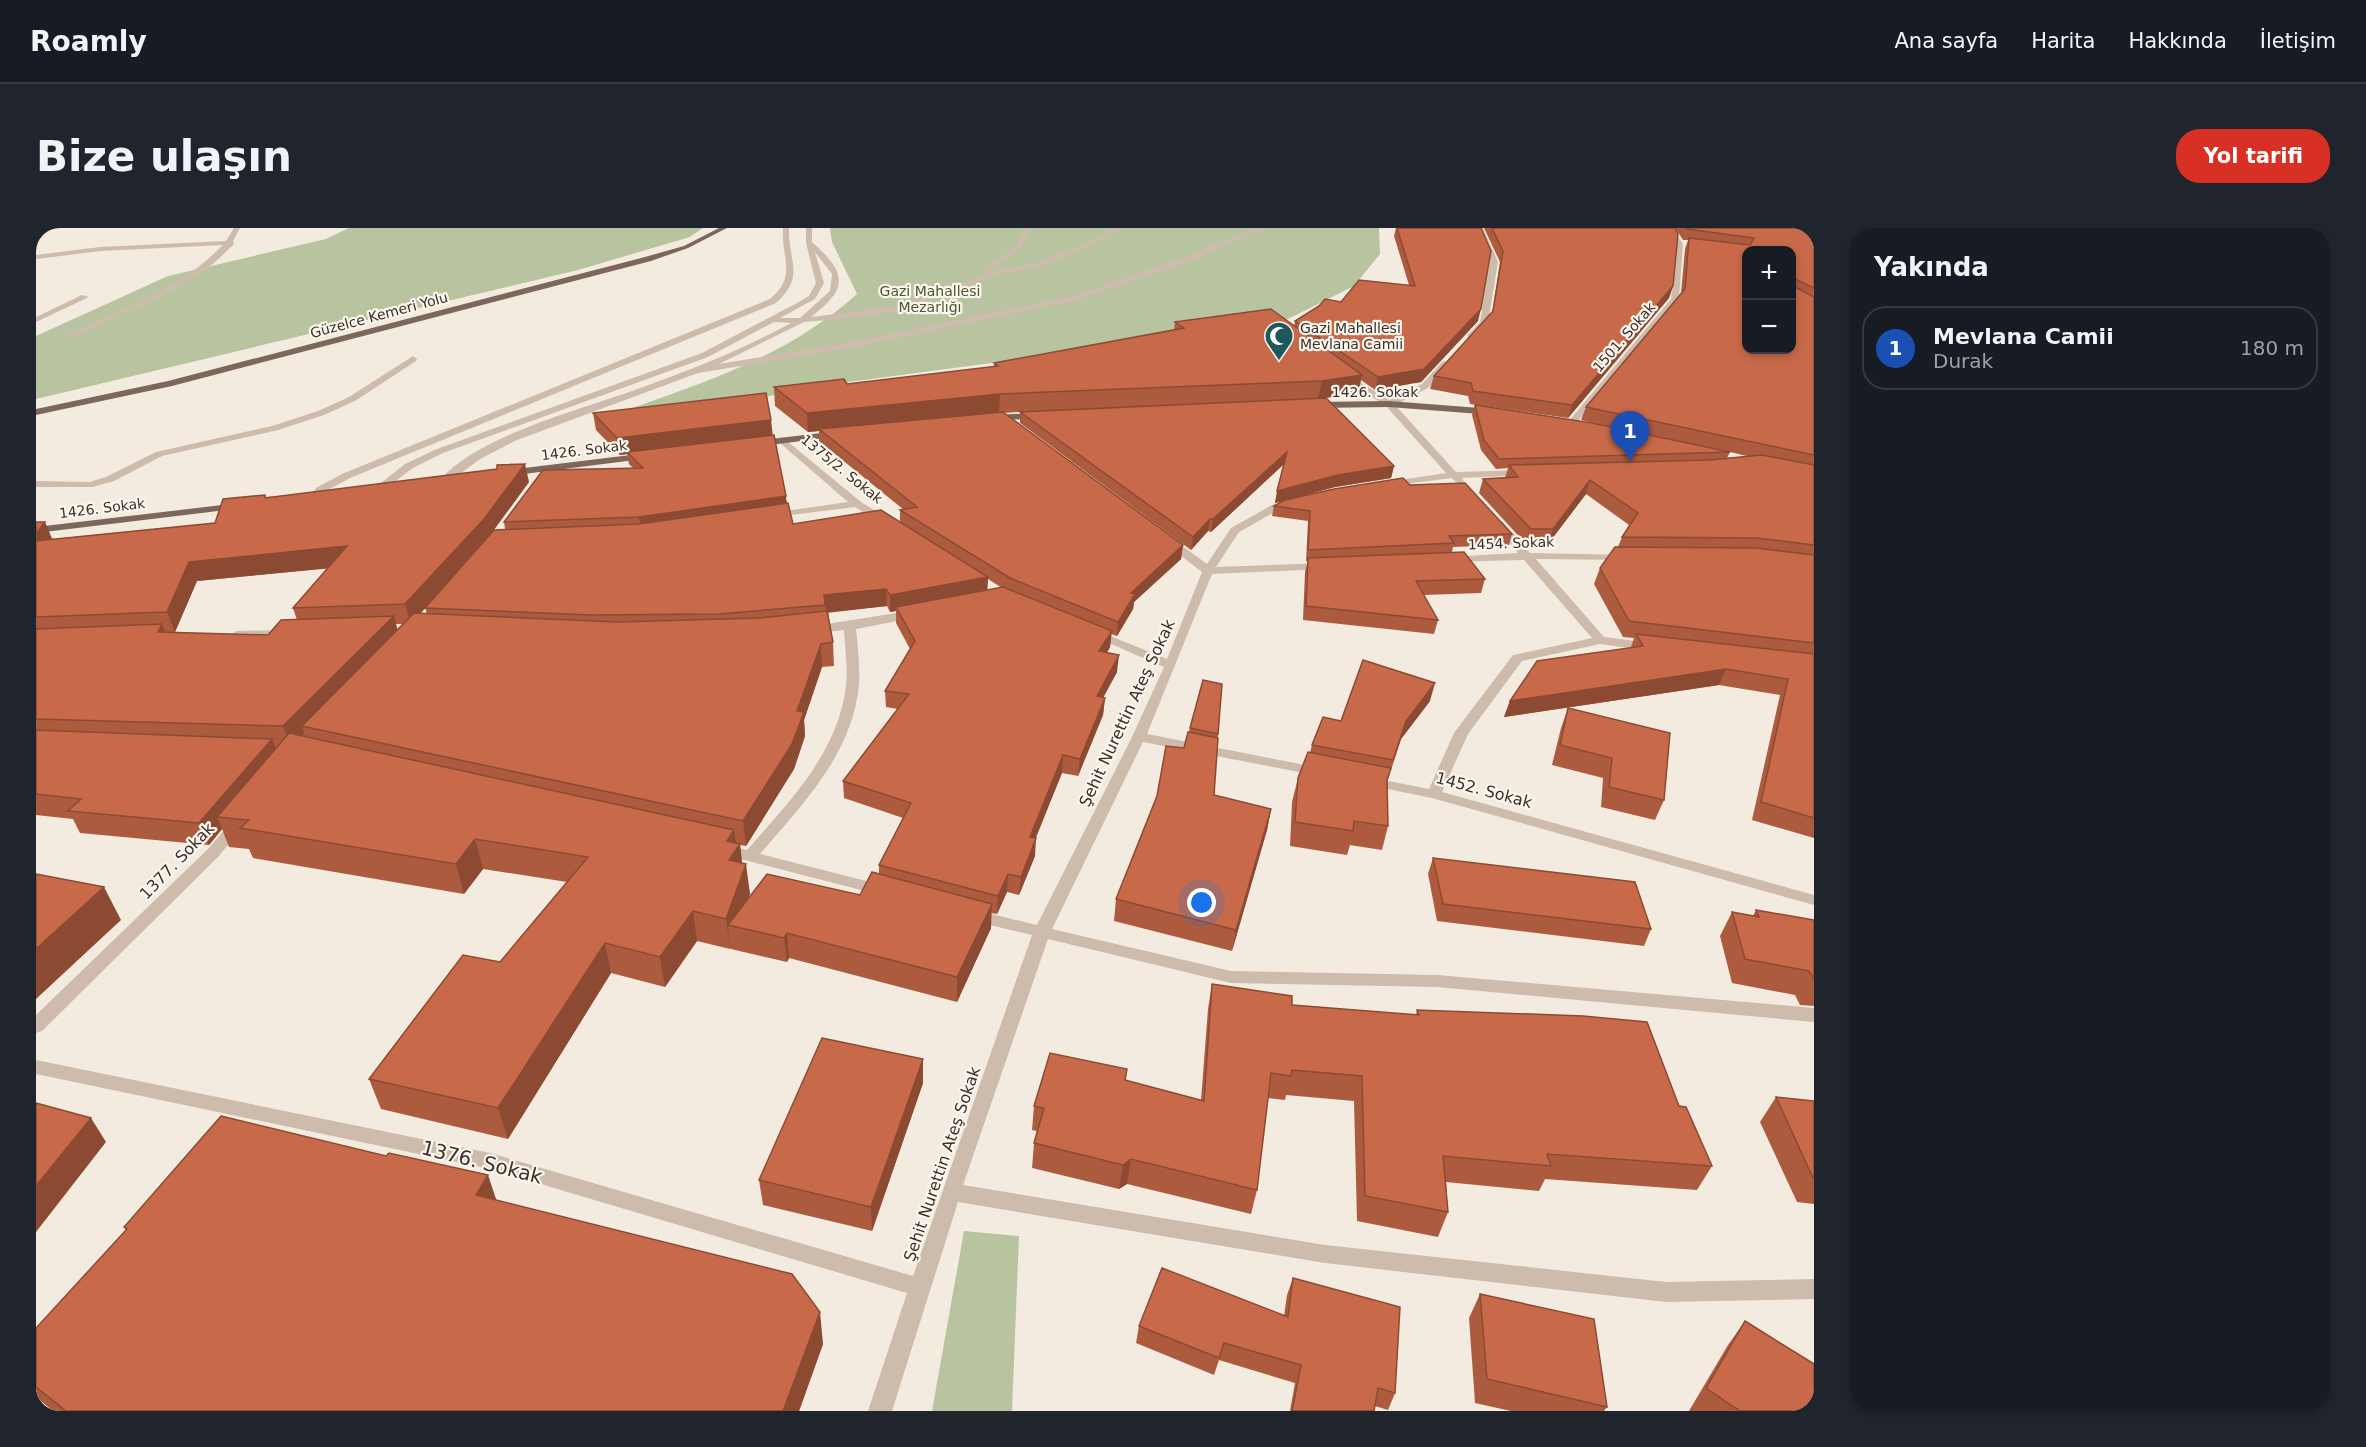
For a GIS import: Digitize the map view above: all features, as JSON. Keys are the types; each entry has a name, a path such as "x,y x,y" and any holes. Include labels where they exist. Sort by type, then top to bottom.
{"main road":[{"name":"Güzelce Kemeri Yolu","path":"36,412 169,384 637,262 686,247 724,228"},
{"name":"1426. Sokak","path":"1307,406 1389,404 1506,413"},
{"path":"979,419 1047,415"},
{"path":"1560,423 1582,427"},
{"path":"747,444 850,432"},
{"name":"1426. Sokak","path":"490,476 653,456"},
{"path":"439,482 467,478"},
{"path":"373,489 400,486"},
{"path":"304,498 337,494"},
{"name":"1426. Sokak","path":"36,530 246,505"}],"street":[{"path":"70,336 109,320 195,276 232,243 237,228"},
{"path":"316,497 320,490 346,476 732,320 773,301 791,284 793,276 784,240 786,228"},
{"path":"373,489 409,466 440,451 705,355 774,321 812,297 820,284 809,243 808,228"},
{"path":"970,282 1020,246 1027,228"},
{"path":"732,320 802,320 853,316 894,309 998,272 1037,265 1105,237 1117,228"},
{"path":"1462,346 1484,322 1494,262 1480,228"},
{"name":"1501. Sokak","path":"1571,424 1675,299 1685,244 1669,228"},
{"path":"698,370 850,345 1074,298 1183,261 1259,229"},
{"path":"36,257 100,249 232,243"},
{"path":"439,482 480,454 555,422 698,370 802,320 833,294 838,281 831,262 809,243"},
{"path":"36,320 85,297"},
{"path":"1389,404 1425,386 1454,354"},
{"path":"36,484 89,485 110,479 159,454 274,428 321,413 352,399 413,359"},
{"path":"1338,372 1389,404 1469,491"},
{"path":"1002,417 1021,431"},
{"name":"1375/2. Sokak","path":"782,440 858,504 896,529"},
{"path":"534,487 547,469"},
{"path":"1376,487 1454,475 1537,473"},
{"name":"Şehit Nurettin Ateş Sokak","path":"880,1411 951,1192 1041,934 1139,737 1171,665 1208,571 1235,530 1278,506 1310,498"},
{"path":"755,519 858,504"},
{"path":"1491,516 1600,640"},
{"path":"1152,529 1208,571 1338,565"},
{"name":"1454. Sokak","path":"1433,561 1528,556 1645,557"},
{"path":"795,632 850,626 927,612"},
{"path":"751,855 822,771 843,727 852,687 850,626"},
{"path":"1077,627 1171,665"},
{"path":"218,636 300,633"},
{"path":"1434,794 1461,733 1518,658 1600,640 1671,649"},
{"path":"1139,737 1332,774"},
{"name":"1452. Sokak","path":"1355,779 1434,794 1814,900"},
{"name":"1377. Sokak","path":"36,1026 213,853 243,817"},
{"path":"704,845 751,855 896,894"},
{"path":"952,910 1041,934 1231,978 1437,981 1814,1015"},
{"name":"1376. Sokak","path":"36,1067 490,1161 920,1287"},
{"path":"951,1192 1112,1221 1336,1256 1666,1292 1814,1289"}],"green space":[{"path":"349,228 703,228 690,237 578,270 36,399 36,336 168,276 326,239"},
{"name":"Gazi Mahallesi Mezarlığı","path":"830,228 1379,228 1380,254 1354,286 1276,325 826,385 643,421 630,409 721,375 777,349 804,334 857,294 832,242"},
{"path":"964,1231 1019,1236 1012,1411 932,1411"}],"building":[{"path":"1397,228 1481,228 1491,251 1481,309 1424,369 1378,377 1295,321 1319,306 1325,299 1341,302 1359,280 1415,286"},
{"path":"1492,228 1675,228 1678,234 1673,286 1572,405 1473,391 1471,383 1434,376 1493,311 1503,251"},
{"path":"1686,228 1814,228 1814,288 1796,279 1796,246 1742,246 1742,354 1796,354 1796,288 1814,297 1814,455 1586,407 1685,289 1689,238 1750,245 1754,238"},
{"path":"1271,309 1362,375 1322,381 1000,394 807,413 774,387 844,379 847,384 998,366 994,363 1184,328 1175,322"},
{"path":"766,393 771,420 617,438 593,413"},
{"path":"1326,398 1394,466 1338,475 1277,491 1287,452 1213,519 1210,519 1193,537 1020,412"},
{"path":"1475,405 1592,423 1730,452 1499,459 1484,440"},
{"path":"1003,412 1183,545 1131,593 1135,594 1118,622 1010,578 900,510 917,507 819,429"},
{"path":"774,435 786,496 639,517 504,522 543,470 643,468 627,452"},
{"path":"1762,455 1814,465 1814,545 1757,538 1622,537 1638,513 1590,480 1553,529 1531,529 1483,479 1518,477 1509,465 1709,460"},
{"path":"525,464 484,519 405,604 293,608 347,546 189,562 167,612 36,617 36,541 215,523 223,499 265,495 265,498 497,469 497,465"},
{"path":"1403,478 1410,485 1465,483 1512,534 1449,536 1454,543 1308,550 1310,511 1274,506 1285,500 1334,489"},
{"path":"788,503 793,524 881,510 988,577 890,595 886,589 824,595 825,605 719,614 591,615 425,608 494,530 639,524"},
{"path":"36,522 45,522 36,534"},
{"path":"1615,547 1756,548 1814,555 1814,643 1629,621 1600,568"},
{"path":"1464,552 1485,579 1416,581 1438,620 1306,606 1308,558"},
{"path":"1003,587 1112,631 1099,651 1119,655 1097,696 1105,698 1080,759 1063,755 1030,837 1036,838 1021,877 1008,874 998,896 879,865 911,803 843,781 909,694 885,691 915,641 896,607"},
{"path":"827,611 833,642 821,644 797,711 804,712 792,744 743,821 302,726 414,613 617,622 760,618"},
{"path":"394,616 283,726 36,719 36,629 162,624 158,632 268,635 281,620"},
{"path":"1636,634 1814,654 1814,818 1761,802 1788,679 1726,669 1510,701 1537,661 1643,646"},
{"path":"1363,660 1435,683 1406,721 1393,760 1312,745 1323,717 1341,721"},
{"path":"1203,680 1222,684 1218,734 1190,728"},
{"path":"1568,708 1670,733 1664,800 1609,787 1612,758 1560,745"},
{"path":"36,730 272,739 199,823 68,811 81,799 36,794"},
{"path":"1188,732 1218,738 1214,795 1271,809 1236,930 1116,899 1157,796 1166,746 1184,748"},
{"path":"289,733 734,830 727,841 740,844 729,860 746,864 726,919 693,911 660,957 605,943 498,1108 369,1079 463,955 500,962 588,857 475,839 456,864 240,828 249,820 217,817"},
{"path":"1308,752 1391,768 1387,780 1388,826 1354,821 1353,831 1295,822 1298,778"},
{"path":"1433,858 1635,882 1651,929 1443,904"},
{"path":"872,872 992,904 957,977 787,933 784,938 728,925 767,874 860,895"},
{"path":"36,874 104,887 36,949"},
{"path":"1756,910 1814,920 1814,979 1809,971 1745,959 1732,912 1759,917"},
{"path":"1212,984 1292,996 1292,1005 1419,1015 1417,1010 1583,1016 1647,1022 1679,1106 1686,1107 1712,1166 1547,1154 1551,1166 1443,1156 1448,1212 1365,1196 1362,1076 1292,1070 1291,1076 1271,1073 1257,1190 1131,1159 1123,1165 1034,1143 1044,1108 1034,1106 1050,1053 1127,1069 1125,1080 1204,1101"},
{"path":"822,1038 923,1059 871,1207 759,1180"},
{"path":"1776,1097 1814,1101 1814,1178 1813,1178"},
{"path":"36,1103 91,1118 36,1186"},
{"path":"221,1116 386,1156 389,1153 488,1175 476,1195 792,1274 820,1312 783,1411 66,1411 36,1387 36,1328 127,1229 124,1227"},
{"path":"1162,1268 1288,1317 1293,1278 1400,1307 1395,1393 1378,1388 1374,1411 1292,1411 1301,1365 1224,1343 1219,1358 1139,1326"},
{"path":"1480,1294 1594,1319 1607,1407 1487,1379"},
{"path":"1745,1321 1814,1364 1814,1411 1740,1411 1706,1388"}],"place":[{"name":"Gazi Mahallesi Mevlana Camii","path":"1279,362"},
{"name":"Mevlana Camii","path":"1630,461"}]}
